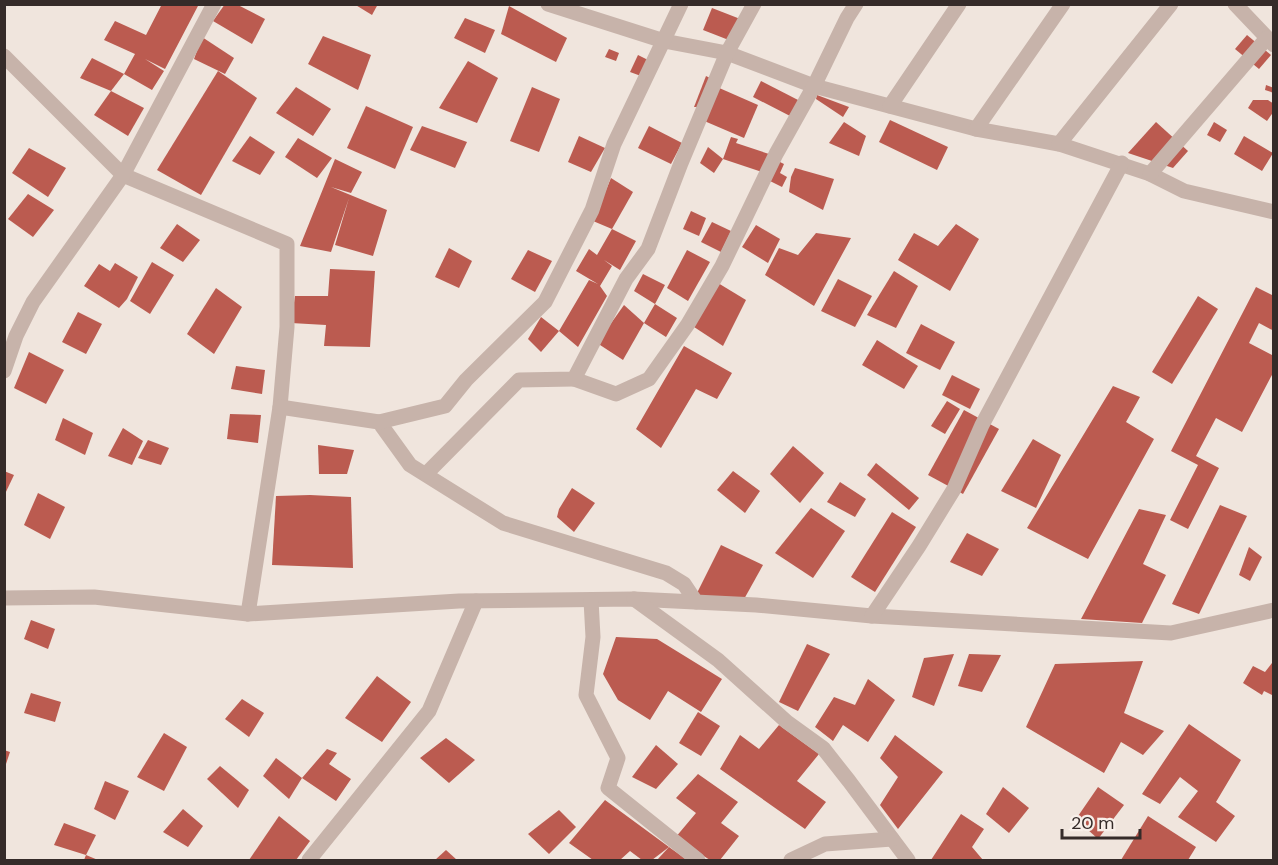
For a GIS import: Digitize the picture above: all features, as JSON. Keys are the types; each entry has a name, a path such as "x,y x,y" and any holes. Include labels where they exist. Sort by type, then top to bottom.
{"street":[{"path":"4,371 16,336 33,302 123,176 214,4"},
{"path":"280,407 379,422 445,406 466,380 545,302 592,210 614,144 681,4"},
{"path":"574,379 626,279 648,249 681,162 727,53 754,4"},
{"path":"426,474 519,380 574,379 616,394 649,379 688,324 722,266 776,154 856,4"},
{"path":"890,106 959,4"},
{"path":"976,129 1062,4"},
{"path":"1059,144 1171,4"},
{"path":"1150,174 1270,42 1235,4"},
{"path":"549,5 664,41 727,53 814,86 976,129 1059,144 1122,163 1184,191 1274,212"},
{"path":"4,56 123,176 287,244 287,327 280,407 248,614"},
{"path":"872,616 954,489 982,425 1122,163"},
{"path":"379,422 410,465 502,523 666,573 684,584 696,602"},
{"path":"4,598 94,597 248,614 476,601 634,599 756,605 872,616 1172,633 1274,610"},
{"path":"634,599 718,660 787,722 823,748 908,861"},
{"path":"591,600 593,637 586,695 618,758 608,788 698,861"},
{"path":"309,861 429,711 476,601"},
{"path":"791,861 825,844 892,839"}],"building":[{"path":"162,4 199,4 165,69 145,59 164,71 152,90 124,74 135,54 104,40 115,21 146,35"},
{"path":"225,4 236,4 265,19 252,44 213,21"},
{"path":"354,4 378,4 372,15"},
{"path":"509,6 567,38 556,62 501,34"},
{"path":"712,8 748,22 739,44 703,30"},
{"path":"465,18 495,30 485,53 454,38"},
{"path":"1247,35 1271,55 1259,69 1235,49"},
{"path":"323,36 371,55 358,90 308,64"},
{"path":"202,37 234,58 225,74 194,59"},
{"path":"609,49 619,53 616,61 605,57"},
{"path":"638,55 648,60 641,76 630,72"},
{"path":"92,58 124,74 111,91 80,78"},
{"path":"468,61 498,78 477,123 439,108"},
{"path":"218,71 257,98 201,195 157,170"},
{"path":"706,76 710,78 700,107 694,107"},
{"path":"761,81 800,101 792,117 753,97"},
{"path":"1266,85 1274,88 1274,93 1265,90"},
{"path":"296,87 331,109 313,136 276,113"},
{"path":"532,87 560,99 539,152 510,141"},
{"path":"717,87 758,105 744,138 702,120"},
{"path":"111,91 144,108 128,136 94,115"},
{"path":"817,95 849,107 843,117 816,99"},
{"path":"1253,100 1268,100 1274,104 1274,111 1267,121 1248,108"},
{"path":"366,106 413,127 395,169 347,148"},
{"path":"890,120 948,147 937,170 879,142"},
{"path":"844,122 866,136 859,156 829,143"},
{"path":"1156,122 1188,151 1173,168 1128,153"},
{"path":"1214,122 1227,130 1220,142 1207,135"},
{"path":"422,126 467,142 455,168 410,150"},
{"path":"649,126 682,143 671,164 638,148"},
{"path":"250,136 275,152 260,175 232,161"},
{"path":"579,136 605,148 591,172 568,162"},
{"path":"1244,136 1273,153 1262,171 1234,154"},
{"path":"731,137 738,139 736,143 769,154 762,172 723,159"},
{"path":"298,138 332,158 317,178 285,157"},
{"path":"708,147 723,159 714,173 700,163"},
{"path":"29,148 66,168 48,197 12,173"},
{"path":"335,159 362,172 351,193 331,187 387,210 373,256 335,245 349,198 331,252 300,246"},
{"path":"778,161 784,164 780,173 787,177 782,187 770,181"},
{"path":"795,168 834,179 823,210 789,192"},
{"path":"611,178 633,192 612,229 593,221"},
{"path":"28,194 54,210 33,237 8,219"},
{"path":"691,211 706,218 699,236 683,229"},
{"path":"712,222 731,231 721,252 701,242"},
{"path":"177,224 200,240 183,262 160,248"},
{"path":"956,224 979,239 950,291 898,260 914,233 938,246"},
{"path":"756,225 780,239 768,263 742,247"},
{"path":"612,229 636,241 620,270 604,260 612,266 600,286 607,296 578,347 559,331 589,280 598,284 576,271 589,249 597,255"},
{"path":"816,233 851,238 814,306 765,275 779,248 798,255"},
{"path":"449,248 472,261 459,288 435,277"},
{"path":"528,250 552,261 535,292 511,279"},
{"path":"687,250 710,262 688,301 667,288"},
{"path":"152,262 174,275 150,314 130,301"},
{"path":"115,263 138,277 127,299 119,308 84,286 99,264 110,271"},
{"path":"330,269 375,271 370,347 324,346 326,325 291,323 295,296 328,296"},
{"path":"894,271 918,286 896,328 867,315"},
{"path":"643,274 665,285 655,304 634,291"},
{"path":"838,279 872,296 855,327 821,311"},
{"path":"718,283 746,300 723,346 691,325"},
{"path":"1256,287 1274,296 1274,331 1259,323 1249,343 1274,356 1274,371 1242,432 1216,418 1196,456 1219,468 1188,529 1170,520 1198,465 1171,451"},
{"path":"216,288 242,307 214,354 187,334"},
{"path":"1198,296 1218,309 1172,384 1152,372"},
{"path":"655,304 677,318 666,337 644,323"},
{"path":"624,305 644,323 623,360 597,343"},
{"path":"78,312 102,324 86,354 62,342"},
{"path":"541,317 559,331 541,352 528,339"},
{"path":"921,324 955,342 940,370 906,353"},
{"path":"877,340 918,366 904,389 862,365"},
{"path":"684,346 732,373 717,399 696,389 661,448 636,429"},
{"path":"29,352 64,370 46,404 14,388"},
{"path":"236,366 265,370 262,394 231,389"},
{"path":"952,375 980,389 970,409 942,395"},
{"path":"1113,386 1140,397 1126,422 1154,439 1088,559 1027,528"},
{"path":"947,401 960,409 945,434 931,426"},
{"path":"964,410 999,429 963,494 928,475"},
{"path":"230,414 261,415 258,443 227,439"},
{"path":"63,418 93,433 85,455 55,440"},
{"path":"123,428 143,441 132,465 108,456"},
{"path":"1033,439 1061,455 1036,508 1001,491"},
{"path":"148,440 169,448 161,465 138,458"},
{"path":"318,445 354,450 347,474 319,474"},
{"path":"793,446 824,473 800,503 770,474"},
{"path":"876,463 919,498 909,510 867,475"},
{"path":"4,471 14,475 4,496"},
{"path":"733,471 760,491 745,513 717,490"},
{"path":"840,482 866,499 855,517 827,502"},
{"path":"572,488 595,503 574,532 557,517 559,509"},
{"path":"38,493 65,507 50,539 24,525"},
{"path":"276,496 351,497 353,568 272,565"},
{"path":"1220,505 1247,516 1199,614 1172,604"},
{"path":"811,508 845,531 813,578 775,553"},
{"path":"1139,509 1166,515 1143,564 1166,575 1142,623 1081,619"},
{"path":"892,512 916,527 875,592 851,577"},
{"path":"967,533 999,549 982,576 950,562"},
{"path":"721,545 763,565 743,601 696,595"},
{"path":"1249,547 1262,557 1250,581 1239,575"},
{"path":"31,620 55,629 48,649 24,639"},
{"path":"616,637 657,639 722,679 701,712 668,691 650,720 618,700 603,674"},
{"path":"807,644 830,654 798,711 779,702"},
{"path":"954,654 934,706 912,697 924,658"},
{"path":"969,654 1001,655 982,692 958,686"},
{"path":"1143,661 1124,713 1164,731 1143,755 1121,742 1104,773 1026,727 1055,664"},
{"path":"1272,663 1274,664 1274,696 1264,691 1262,695 1243,683 1253,666 1265,672"},
{"path":"377,676 411,702 382,742 345,718"},
{"path":"868,679 895,700 868,742 843,725 833,741 815,727 834,697 855,705"},
{"path":"31,693 61,702 55,722 24,713"},
{"path":"242,699 264,713 249,737 225,719"},
{"path":"698,712 720,726 701,756 679,743"},
{"path":"1189,724 1241,760 1216,802 1235,816 1216,842 1178,817 1198,791 1180,777 1160,804 1142,794"},
{"path":"779,725 819,754 797,781 826,802 805,829 720,769 740,735 759,749"},
{"path":"164,733 187,747 164,791 137,777"},
{"path":"895,735 943,772 898,829 880,805 898,777 880,758"},
{"path":"446,738 475,760 449,783 420,758"},
{"path":"656,745 678,764 656,789 632,777"},
{"path":"327,749 337,753 329,764 351,779 336,801 302,778"},
{"path":"4,750 10,752 5,767 4,767"},
{"path":"276,758 302,778 289,799 263,776"},
{"path":"220,766 249,790 238,808 207,779"},
{"path":"698,774 738,802 721,823 739,836 720,860 710,860 675,838 696,813 676,798"},
{"path":"105,781 129,791 115,820 94,809"},
{"path":"1003,787 1029,808 1009,833 986,814"},
{"path":"1098,787 1124,805 1098,839 1076,819"},
{"path":"605,800 669,847 652,860 642,860 630,851 620,860 593,860 569,843"},
{"path":"183,809 203,826 188,847 163,832"},
{"path":"559,810 576,827 549,854 528,834"},
{"path":"961,814 984,829 972,847 983,860 931,860"},
{"path":"279,816 310,841 296,860 249,860"},
{"path":"1148,816 1196,847 1188,860 1121,860"},
{"path":"64,823 96,835 86,855 54,845"},
{"path":"669,847 687,860 657,860"},
{"path":"446,850 457,860 435,860"},
{"path":"86,855 98,860 84,860"}]}
